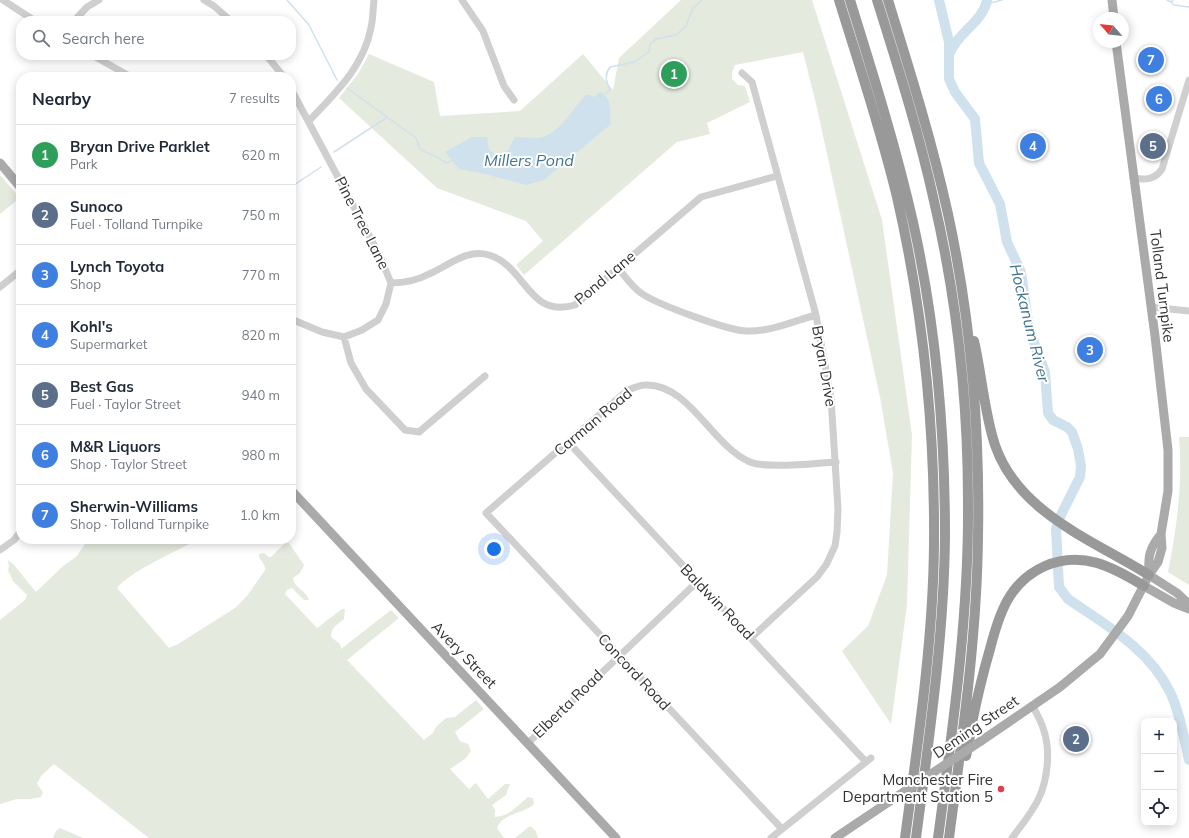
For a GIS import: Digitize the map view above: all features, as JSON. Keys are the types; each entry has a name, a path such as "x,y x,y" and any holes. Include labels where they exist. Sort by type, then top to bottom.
{"highway":[{"path":"839,0 878,126 897,197 917,303 928,397 934,498 932,592 924,694 905,838"},
{"path":"850,0 888,123 910,208 929,313 939,398 944,505 942,605 934,699 916,838"},
{"path":"877,0 916,128 937,212 954,306 964,400 968,496 966,598 957,689 938,838"},
{"path":"888,0 935,157 979,362 995,445 1003,463 1014,481 1026,496 1047,513 1149,575"},
{"path":"949,838 974,633 978,537 976,414 969,343 960,278"},
{"path":"954,794 967,752 982,678 1002,607 1020,583 1036,570 1048,565 1069,560 1086,560 1104,564 1144,586"},
{"path":"900,838 908,813"}],"main road":[{"path":"1112,0 1113,12"},
{"name":"Tolland Turnpike","path":"1032,706 1082,670 1108,644 1125,622 1149,575 1158,562 1162,548 1161,534 1167,500 1168,458 1151,307 1117,48"},
{"path":"0,163 16,182"},
{"name":"Avery Street","path":"296,495 616,838"},
{"path":"1149,575 1177,593 1189,604"},
{"path":"1144,586 1174,603 1189,609"},
{"name":"Deming Street","path":"835,838 1032,706"}],"street":[{"path":"3,0 27,16"},
{"path":"79,16 87,7 99,0"},
{"path":"204,0 225,16"},
{"path":"309,122 350,77 364,51 371,28 374,0"},
{"path":"462,0 483,31 504,86 514,100"},
{"path":"101,60 122,72"},
{"path":"270,60 280,72"},
{"name":"Bryan Drive","path":"742,73 752,82 816,315 831,398 838,509 835,546 826,565 816,577 751,638"},
{"path":"1133,178 1153,179 1159,175 1189,80"},
{"name":"Pine Tree Lane","path":"296,98 379,254 391,283 386,304 378,320 362,330 344,337"},
{"name":"Pond Lane","path":"391,283 402,283 428,275 463,256 477,253 489,255 501,261 515,272 538,299 550,307 562,309 575,305 701,197 777,176"},
{"path":"618,268 640,293 652,300 731,329 747,331 763,330 816,315"},
{"path":"0,286 16,274"},
{"path":"1151,307 1189,311"},
{"path":"296,321 322,332 344,337 351,363 366,389 405,430 420,432 485,376"},
{"name":"Carman Road","path":"486,513 628,390 644,385 659,386 674,392 730,450 741,458 753,463 836,462"},
{"name":"Baldwin Road","path":"568,442 697,582 869,760 782,829"},
{"name":"Concord Road","path":"486,513 618,656 782,829"},
{"path":"0,550 16,536"},
{"name":"Elberta Road","path":"527,744 697,582"},
{"path":"1012,838 1039,800 1045,779 1047,744 1044,728 1032,706"},
{"path":"771,838 782,829"}],"shaded area":[{"path":"681,0 812,0 882,220 912,435 907,605 891,724 842,651 868,626 887,575 893,473 880,397 817,108 803,52 735,65 732,72 732,79 738,85 745,86 750,102 707,123 710,134 677,142 524,275 516,265 543,241 526,221 437,188 339,98 358,74 369,54 434,82 440,116 520,111 583,54 613,90 619,58"},
{"path":"0,175 16,193 16,201 0,214"},
{"path":"1179,437 1189,437 1189,585 1168,572 1180,488"},
{"path":"85,544 190,544 143,568 117,588 169,648 178,644 235,608 247,596 265,570 259,554 264,553 271,557 284,544 290,544 304,565 300,573 293,578 294,581 306,594 309,600 304,600 292,588 287,590 285,594 317,628 342,609 345,609 344,619 335,626 331,634 331,637 340,644 341,649 391,610 399,618 347,660 424,740 433,733 436,727 446,718 455,717 476,700 484,709 455,732 460,741 468,744 471,751 465,759 450,769 469,789 476,783 488,799 505,784 510,784 506,795 492,805 495,810 495,817 509,813 528,797 533,798 534,804 525,810 503,819 497,828 504,838 149,838 54,764 41,776 37,784 43,792 41,797 17,799 0,804 0,620 25,600 27,595 13,581 8,570 8,560 14,565 36,592 62,567 77,556"},
{"path":"530,826 536,831 538,838 515,838"},
{"path":"60,828 83,838 53,838 56,831"}],"water":[{"name":"Millers Pond","path":"600,92 609,102 611,124 544,180 526,185 459,169 445,152 472,137 487,137 489,150 498,156 508,150 515,137 540,138 550,134 562,124 587,94 594,97"}],"waterway":[{"path":"287,0 309,25 337,80"},
{"path":"605,94 610,90 606,78 610,67 634,62 649,52 650,44 656,39 676,35 686,26 693,8 702,0"},
{"name":"Hockanum River","path":"939,0 949,42 949,79 955,92 975,119 979,163 1000,204 1007,242 1021,272 1029,329 1045,372 1048,413 1053,420 1067,427 1072,432 1078,449 1081,466 1080,477 1059,519 1056,529 1059,587 1068,599 1125,639 1151,663 1170,692 1176,708 1189,760"},
{"path":"950,53 959,39 981,15 987,0"},
{"path":"986,4 1002,0"},
{"path":"1167,0 1171,2 1173,0"},
{"path":"1171,2 1174,5 1189,7"},
{"path":"347,88 416,138 420,149 446,163 453,160"},
{"path":"334,152 386,118"},
{"path":"296,184 321,167"}],"place":[{"name":"Sherwin-Williams","path":"1151,60"},
{"name":"Bryan Drive Parklet","path":"674,74"},
{"name":"M&R Liquors","path":"1159,99"},
{"name":"Kohl's","path":"1033,146"},
{"name":"Best Gas","path":"1153,146"},
{"name":"Lynch Toyota","path":"1090,350"},
{"name":"Sunoco","path":"1076,739"},
{"name":"Manchester Fire Department Station 5","path":"1001,789"}]}
